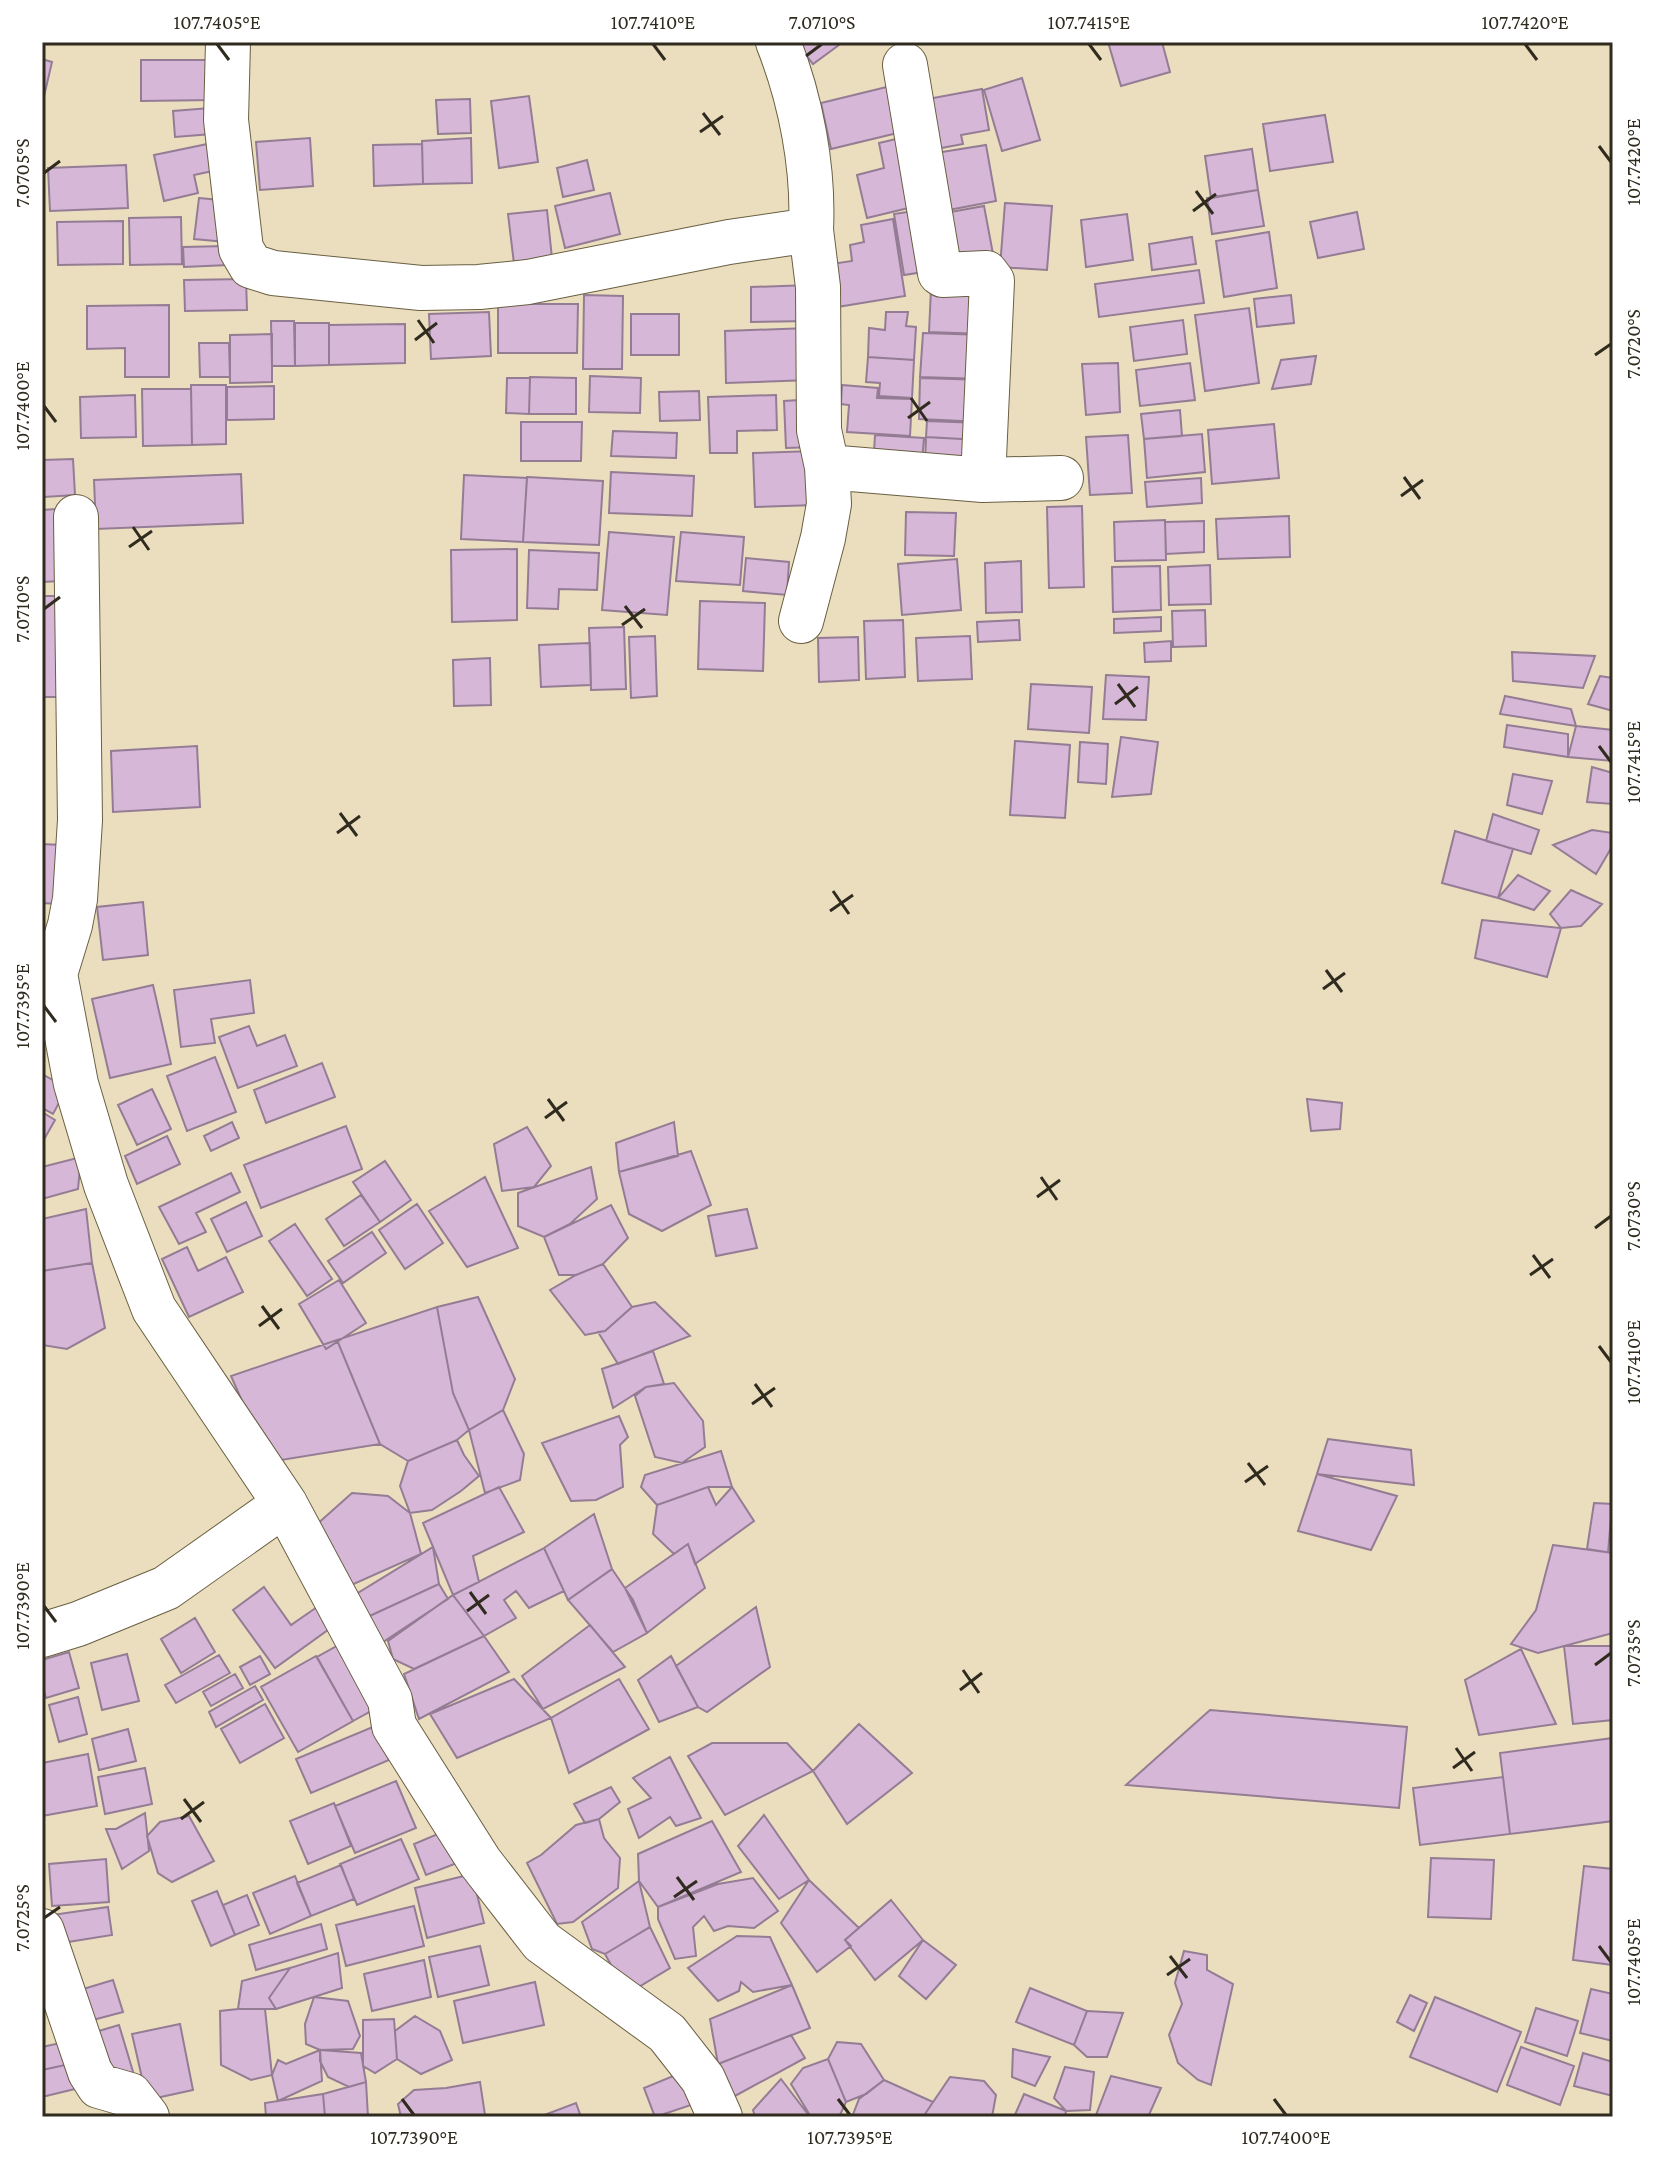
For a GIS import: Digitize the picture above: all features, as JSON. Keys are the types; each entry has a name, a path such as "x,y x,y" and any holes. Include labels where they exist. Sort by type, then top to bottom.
{"street":[{"path":"228,42 226,120 239,234 243,256 258,270 421,288 479,287 528,282 729,242 811,230"},
{"path":"778,42 799,111 812,188 811,230 818,287 819,430 827,467 827,515 801,621"},
{"path":"905,65 940,273 986,273 992,281 983,480"},
{"path":"827,467 983,480 1061,478"},
{"path":"76,517 80,820 75,899 70,925 49,971 76,1084 106,1185 154,1309 285,1504 390,1700 394,1726 480,1862 542,1942 667,2033 703,2079 720,2117"},
{"path":"42,1635 78,1624 166,1588 285,1504"},
{"path":"42,1931 90,2072 99,2086 130,2095 147,2117"}],"building":[{"path":"796,42 843,42 813,64"},
{"path":"1108,42 1162,42 1170,72 1121,86"},
{"path":"42,59 52,62 42,105"},
{"path":"141,60 215,60 215,100 141,101"},
{"path":"1022,78 1040,140 1002,151 984,90"},
{"path":"899,84 910,130 831,149 821,103"},
{"path":"982,89 989,130 961,135 963,144 925,151 917,101"},
{"path":"529,96 538,162 499,168 491,101"},
{"path":"470,99 471,133 438,134 436,100"},
{"path":"210,108 212,134 175,137 173,111"},
{"path":"1325,115 1333,162 1270,171 1263,124"},
{"path":"909,136 925,204 867,218 857,175 884,168 879,143"},
{"path":"310,138 313,186 260,190 256,142"},
{"path":"471,138 472,183 423,184 422,141"},
{"path":"217,142 222,169 194,175 198,193 164,201 154,155"},
{"path":"422,144 423,184 374,186 373,145"},
{"path":"986,145 996,201 933,213 923,155"},
{"path":"1252,149 1258,190 1211,198 1205,156"},
{"path":"587,160 594,190 563,197 557,168"},
{"path":"126,165 128,208 50,211 48,168"},
{"path":"1258,190 1264,226 1212,234 1207,198"},
{"path":"610,193 620,234 565,248 555,206"},
{"path":"199,198 230,201 226,242 194,239"},
{"path":"1005,203 1052,206 1047,270 1000,267"},
{"path":"984,206 993,254 942,263 934,215"},
{"path":"927,209 936,270 904,275 894,214"},
{"path":"547,210 553,268 515,272 508,214"},
{"path":"1357,212 1364,249 1318,258 1310,222"},
{"path":"1127,214 1133,260 1086,267 1081,220"},
{"path":"181,217 182,264 130,265 129,218"},
{"path":"893,219 905,296 831,308 825,265 852,261 850,245 864,242 861,225"},
{"path":"123,221 123,264 58,265 57,222"},
{"path":"1269,232 1277,288 1224,297 1216,241"},
{"path":"1192,237 1196,264 1152,270 1149,244"},
{"path":"227,246 228,265 184,267 183,247"},
{"path":"1199,270 1204,303 1099,317 1095,284"},
{"path":"246,279 247,310 185,311 184,280"},
{"path":"810,285 811,321 751,322 751,287"},
{"path":"931,289 986,292 984,334 929,332"},
{"path":"584,295 623,296 622,369 583,369"},
{"path":"1291,295 1294,323 1257,327 1254,299"},
{"path":"498,304 578,304 577,353 498,353"},
{"path":"169,305 169,377 125,377 125,348 87,349 87,306"},
{"path":"1249,308 1259,383 1205,391 1195,315"},
{"path":"489,312 491,356 431,359 429,314"},
{"path":"886,312 908,312 906,326 916,327 914,360 868,357 869,328 885,330"},
{"path":"631,314 679,314 679,355 631,355"},
{"path":"1183,320 1187,354 1134,361 1130,327"},
{"path":"271,321 294,321 295,366 272,366"},
{"path":"295,323 329,323 329,365 295,366"},
{"path":"405,324 405,363 329,365 329,325"},
{"path":"808,328 810,380 726,383 725,331"},
{"path":"923,333 985,335 983,379 920,377"},
{"path":"272,334 272,382 230,383 230,335"},
{"path":"199,343 229,343 230,377 200,377"},
{"path":"1316,356 1311,384 1272,389 1281,360"},
{"path":"868,357 914,360 912,398 879,396 880,383 866,382"},
{"path":"1118,363 1120,412 1086,415 1082,364"},
{"path":"1190,363 1195,400 1140,406 1136,370"},
{"path":"590,376 641,378 640,413 589,412"},
{"path":"530,377 576,378 576,414 529,414"},
{"path":"507,378 530,378 529,414 506,413"},
{"path":"920,378 986,380 984,422 919,419"},
{"path":"191,385 226,385 226,444 192,445"},
{"path":"842,385 878,388 877,398 912,399 910,436 847,432 849,405 841,404"},
{"path":"274,386 274,419 227,420 227,387"},
{"path":"142,389 191,389 192,445 143,446"},
{"path":"699,391 700,420 660,421 659,392"},
{"path":"135,395 136,437 81,438 80,397"},
{"path":"776,395 777,430 737,431 737,453 710,453 708,397"},
{"path":"815,399 816,447 786,448 784,401"},
{"path":"1180,410 1182,436 1144,439 1141,414"},
{"path":"927,421 980,423 979,440 926,437"},
{"path":"521,422 582,422 581,461 521,461"},
{"path":"1274,424 1279,478 1212,484 1208,430"},
{"path":"613,431 677,433 676,458 611,456"},
{"path":"1202,434 1205,472 1147,478 1144,439"},
{"path":"875,435 924,438 921,473 873,470"},
{"path":"1128,435 1132,493 1090,495 1086,437"},
{"path":"926,437 979,440 978,467 925,464"},
{"path":"814,451 815,505 755,507 753,453"},
{"path":"73,459 75,495 44,497 42,460"},
{"path":"611,472 694,476 692,516 609,513"},
{"path":"241,474 243,523 96,529 94,480"},
{"path":"464,475 527,478 523,542 461,539"},
{"path":"527,477 603,481 599,545 523,542"},
{"path":"1201,478 1202,503 1147,507 1145,482"},
{"path":"1082,506 1084,587 1049,588 1047,507"},
{"path":"56,509 61,581 42,582 42,510"},
{"path":"906,512 956,513 954,556 905,555"},
{"path":"1289,516 1290,557 1218,559 1216,519"},
{"path":"1165,520 1166,560 1115,561 1114,522"},
{"path":"1204,521 1204,552 1166,554 1165,522"},
{"path":"609,532 674,537 667,615 602,610"},
{"path":"681,532 744,537 740,585 676,581"},
{"path":"517,549 517,620 452,622 451,550"},
{"path":"529,550 599,553 597,590 559,589 558,609 527,608"},
{"path":"746,558 789,562 787,595 743,591"},
{"path":"957,559 961,610 902,615 898,564"},
{"path":"1021,561 1022,612 986,613 985,563"},
{"path":"1210,565 1211,604 1169,605 1168,567"},
{"path":"1160,566 1161,610 1113,612 1112,567"},
{"path":"42,596 60,596 61,697 42,697"},
{"path":"700,601 765,603 763,671 698,669"},
{"path":"1205,610 1206,646 1173,647 1172,611"},
{"path":"1161,617 1161,631 1114,633 1114,619"},
{"path":"903,620 905,677 866,679 864,621"},
{"path":"1019,620 1020,640 978,642 977,622"},
{"path":"624,627 626,689 591,690 589,628"},
{"path":"655,636 657,696 631,698 629,637"},
{"path":"970,636 972,679 918,681 916,638"},
{"path":"858,637 859,680 819,682 818,638"},
{"path":"1171,641 1171,661 1145,662 1144,643"},
{"path":"590,643 591,685 541,687 539,645"},
{"path":"1512,652 1595,656 1583,688 1513,681"},
{"path":"490,658 491,705 454,706 453,660"},
{"path":"1106,675 1149,677 1146,720 1103,719"},
{"path":"1600,676 1613,678 1613,711 1588,704"},
{"path":"1031,684 1092,687 1089,733 1028,729"},
{"path":"1505,696 1571,709 1576,726 1500,714"},
{"path":"1507,725 1568,734 1568,757 1504,747"},
{"path":"1576,726 1613,730 1613,761 1568,757"},
{"path":"1121,737 1158,742 1151,794 1112,797"},
{"path":"1015,741 1070,745 1065,818 1010,815"},
{"path":"1080,742 1108,744 1106,784 1078,782"},
{"path":"197,746 200,807 113,812 111,751"},
{"path":"1592,767 1613,773 1613,804 1587,802"},
{"path":"1513,774 1552,781 1542,814 1507,805"},
{"path":"1493,814 1539,830 1531,854 1486,841"},
{"path":"1592,830 1613,833 1613,845 1596,874 1553,845"},
{"path":"1455,831 1513,849 1498,898 1442,883"},
{"path":"42,844 61,845 60,904 42,903"},
{"path":"1518,875 1550,891 1534,910 1498,898"},
{"path":"1571,890 1602,904 1581,926 1561,928 1550,914"},
{"path":"143,902 148,955 103,960 97,907"},
{"path":"1482,920 1561,928 1547,977 1475,958"},
{"path":"250,980 254,1013 211,1019 215,1043 181,1047 174,990"},
{"path":"153,985 171,1064 110,1078 92,999"},
{"path":"249,1026 257,1046 285,1035 297,1066 238,1088 219,1037"},
{"path":"215,1057 236,1112 187,1131 167,1076"},
{"path":"322,1063 335,1097 266,1123 254,1090"},
{"path":"42,1074 67,1088 53,1114 42,1108"},
{"path":"152,1089 171,1129 137,1145 118,1105"},
{"path":"1307,1099 1342,1103 1340,1129 1311,1131"},
{"path":"42,1112 55,1120 42,1143"},
{"path":"232,1122 239,1138 211,1151 204,1136"},
{"path":"674,1122 678,1156 619,1172 616,1143"},
{"path":"346,1126 362,1169 261,1208 244,1165"},
{"path":"527,1127 551,1166 534,1187 502,1191 494,1144"},
{"path":"167,1136 180,1164 137,1184 125,1156"},
{"path":"691,1151 711,1205 662,1231 629,1214 619,1172"},
{"path":"81,1157 78,1189 42,1199 42,1167"},
{"path":"385,1161 411,1200 380,1222 353,1182"},
{"path":"591,1167 597,1199 570,1224 544,1237 518,1226 518,1193"},
{"path":"231,1173 240,1192 196,1213 206,1232 179,1244 159,1207"},
{"path":"485,1177 518,1248 467,1267 429,1211"},
{"path":"361,1195 380,1222 344,1246 326,1219"},
{"path":"246,1202 262,1236 227,1252 211,1219"},
{"path":"417,1204 443,1243 405,1269 379,1230"},
{"path":"611,1205 628,1238 603,1264 576,1275 559,1275 544,1237"},
{"path":"86,1209 92,1263 42,1271 42,1219"},
{"path":"747,1209 757,1248 716,1256 708,1216"},
{"path":"295,1224 332,1279 307,1296 269,1241"},
{"path":"372,1232 386,1253 343,1283 328,1261"},
{"path":"187,1247 198,1271 226,1257 243,1292 189,1317 162,1259"},
{"path":"92,1263 105,1328 67,1349 42,1345 42,1271"},
{"path":"603,1264 632,1307 605,1331 585,1335 550,1290"},
{"path":"339,1280 366,1323 326,1349 299,1304"},
{"path":"478,1297 515,1379 503,1410 469,1430 453,1393 437,1307"},
{"path":"655,1302 690,1336 618,1364 598,1332 605,1331 632,1307"},
{"path":"437,1307 453,1393 469,1430 457,1440 408,1461 380,1444 337,1340"},
{"path":"337,1340 380,1444 269,1462 231,1376"},
{"path":"653,1351 664,1384 646,1387 613,1408 602,1369"},
{"path":"674,1383 703,1421 705,1447 682,1463 655,1457 635,1396 646,1387"},
{"path":"503,1410 524,1454 520,1480 485,1493 469,1430"},
{"path":"619,1416 628,1437 620,1445 623,1487 596,1500 571,1501 542,1443"},
{"path":"1328,1439 1411,1450 1414,1485 1317,1474"},
{"path":"457,1440 479,1476 432,1510 410,1513 400,1486 408,1461"},
{"path":"721,1451 732,1487 708,1487 657,1505 641,1487 645,1475"},
{"path":"1317,1474 1397,1496 1371,1550 1298,1531"},
{"path":"499,1487 524,1532 473,1556 479,1582 453,1595 423,1523"},
{"path":"708,1487 716,1505 732,1487 754,1521 695,1564 688,1544 674,1554 653,1534 657,1505"},
{"path":"352,1493 388,1496 410,1513 421,1554 347,1587 315,1526"},
{"path":"1613,1494 1613,1553 1608,1553"},
{"path":"1594,1503 1613,1504 1613,1553 1587,1549"},
{"path":"594,1514 612,1569 568,1600 544,1548"},
{"path":"688,1544 705,1588 647,1633 625,1588"},
{"path":"1553,1545 1613,1553 1613,1633 1538,1653 1511,1644 1536,1610"},
{"path":"433,1547 439,1584 361,1620 353,1596"},
{"path":"544,1548 564,1591 529,1608 516,1591 504,1600 516,1618 484,1636 453,1595"},
{"path":"612,1569 633,1600 647,1633 613,1652 568,1600"},
{"path":"439,1584 448,1599 377,1646 361,1620"},
{"path":"264,1587 291,1625 317,1607 332,1627 275,1668 233,1610"},
{"path":"453,1595 484,1636 414,1669 393,1659 388,1641"},
{"path":"756,1607 770,1667 707,1712 698,1707 676,1666"},
{"path":"195,1618 215,1652 181,1673 161,1639"},
{"path":"590,1625 625,1667 543,1709 522,1676"},
{"path":"484,1636 509,1672 419,1719 404,1674"},
{"path":"344,1642 380,1706 353,1721 317,1657"},
{"path":"1564,1646 1613,1646 1613,1720 1573,1724"},
{"path":"1521,1649 1556,1724 1479,1735 1465,1680"},
{"path":"69,1652 79,1688 46,1698 42,1684 42,1660"},
{"path":"127,1654 139,1701 102,1710 91,1663"},
{"path":"219,1655 230,1673 176,1703 165,1685"},
{"path":"260,1656 270,1674 250,1685 240,1667"},
{"path":"316,1656 353,1721 298,1752 261,1687"},
{"path":"671,1656 698,1707 659,1722 638,1680"},
{"path":"235,1674 243,1688 211,1706 203,1692"},
{"path":"514,1679 551,1718 457,1758 430,1714"},
{"path":"619,1679 649,1729 569,1773 551,1718"},
{"path":"255,1686 263,1700 216,1727 209,1712"},
{"path":"78,1697 87,1734 59,1742 49,1705"},
{"path":"265,1704 284,1738 240,1763 221,1729"},
{"path":"1210,1710 1407,1727 1399,1808 1126,1785"},
{"path":"859,1724 912,1773 847,1824 813,1771"},
{"path":"375,1726 389,1760 311,1793 296,1759"},
{"path":"128,1729 136,1761 99,1770 92,1739"},
{"path":"1613,1738 1613,1821 1510,1834 1500,1753"},
{"path":"712,1743 787,1743 813,1771 725,1815 688,1756"},
{"path":"88,1754 97,1806 42,1816 42,1763"},
{"path":"670,1757 701,1818 676,1826 670,1817 639,1838 628,1809 651,1798 633,1778"},
{"path":"145,1768 152,1804 105,1814 98,1777"},
{"path":"1503,1777 1510,1834 1420,1845 1413,1788"},
{"path":"396,1781 416,1828 355,1853 335,1806"},
{"path":"611,1787 620,1802 599,1819 585,1823 574,1804"},
{"path":"334,1803 351,1846 308,1864 290,1821"},
{"path":"145,1813 149,1851 122,1869 106,1829 116,1829"},
{"path":"764,1815 809,1880 779,1899 738,1846"},
{"path":"189,1816 214,1861 172,1882 158,1873 147,1836 160,1822"},
{"path":"599,1819 604,1838 620,1858 618,1888 573,1922 557,1924 527,1863 576,1825"},
{"path":"712,1821 741,1872 658,1907 639,1881 638,1854"},
{"path":"452,1828 465,1860 426,1875 414,1844"},
{"path":"401,1839 419,1879 357,1905 340,1864"},
{"path":"1431,1858 1494,1860 1491,1919 1428,1917"},
{"path":"106,1859 109,1902 52,1906 49,1864"},
{"path":"341,1865 354,1899 311,1916 297,1883"},
{"path":"1584,1866 1613,1869 1613,1965 1573,1960"},
{"path":"472,1874 484,1923 427,1938 415,1888"},
{"path":"295,1876 311,1916 270,1934 253,1893"},
{"path":"753,1878 778,1911 754,1928 728,1926 714,1931 704,1916 693,1927 696,1956 675,1959 658,1919 658,1907 718,1884"},
{"path":"809,1880 859,1928 845,1940 851,1946 817,1972 781,1923"},
{"path":"639,1881 650,1927 605,1954 592,1949 582,1922"},
{"path":"217,1891 235,1935 211,1946 192,1901"},
{"path":"247,1895 259,1925 235,1935 223,1905"},
{"path":"891,1900 923,1940 875,1980 845,1940"},
{"path":"414,1906 424,1946 346,1966 336,1925"},
{"path":"108,1907 112,1935 49,1945 45,1916"},
{"path":"321,1924 327,1949 256,1970 249,1945"},
{"path":"650,1927 670,1968 627,1994 605,1954"},
{"path":"737,1936 770,1937 792,1985 753,1992 741,1982 739,1991 718,2001 688,1968"},
{"path":"923,1940 956,1965 926,1999 899,1976"},
{"path":"480,1946 489,1985 438,1997 429,1957"},
{"path":"1184,1951 1207,1955 1207,1970 1233,1984 1211,2085 1198,2080 1178,2063 1169,2035 1182,2004 1175,1983"},
{"path":"338,1953 342,1988 276,2009 269,1998 290,1968"},
{"path":"424,1960 431,1997 372,2011 364,1974"},
{"path":"290,1968 269,1998 276,2009 238,2009 242,1981"},
{"path":"113,1980 123,2012 89,2021 80,1990"},
{"path":"535,1982 544,2025 463,2043 454,2001"},
{"path":"792,1985 810,2028 718,2064 710,2019"},
{"path":"1030,1988 1087,2011 1074,2045 1016,2022"},
{"path":"1591,1989 1613,1994 1613,2041 1580,2033"},
{"path":"1410,1995 1427,2003 1414,2031 1397,2022"},
{"path":"314,1997 348,2001 360,2036 353,2049 320,2050 306,2044 305,2024"},
{"path":"1435,1997 1521,2032 1497,2092 1410,2057"},
{"path":"1536,2008 1578,2021 1567,2056 1525,2042"},
{"path":"265,2009 272,2075 251,2080 221,2065 220,2011"},
{"path":"1087,2011 1123,2013 1107,2057 1087,2057 1074,2045"},
{"path":"415,2016 440,2031 452,2060 421,2074 397,2059 395,2031"},
{"path":"394,2019 397,2059 375,2073 363,2066 363,2020"},
{"path":"180,2024 193,2090 147,2100 132,2034"},
{"path":"119,2025 134,2075 107,2082 92,2033"},
{"path":"791,2035 805,2058 733,2097 718,2064"},
{"path":"65,2042 70,2064 42,2070 42,2047"},
{"path":"837,2042 861,2044 884,2080 866,2094 846,2102 828,2059"},
{"path":"1521,2047 1574,2066 1560,2105 1507,2085"},
{"path":"1013,2049 1050,2057 1035,2086 1012,2077"},
{"path":"320,2050 322,2081 278,2101 272,2075 278,2060 286,2064"},
{"path":"320,2050 361,2053 366,2082 349,2087 328,2077 320,2061"},
{"path":"1583,2053 1613,2062 1613,2096 1574,2086"},
{"path":"828,2059 846,2102 840,2115 811,2117 791,2084 803,2068"},
{"path":"70,2064 75,2089 42,2097 42,2070"},
{"path":"1065,2067 1094,2072 1090,2110 1066,2111 1054,2098"},
{"path":"690,2069 703,2101 655,2117 644,2088"},
{"path":"1111,2076 1161,2088 1148,2117 1096,2115"},
{"path":"950,2077 984,2081 996,2095 992,2117 923,2117"},
{"path":"781,2079 810,2117 755,2117 753,2110"},
{"path":"884,2080 933,2102 923,2117 852,2117 859,2099"},
{"path":"366,2082 368,2117 325,2117 323,2094"},
{"path":"480,2082 485,2115 401,2117 398,2104 414,2090"},
{"path":"323,2094 325,2117 266,2117 265,2103"},
{"path":"1024,2094 1066,2111 1065,2117 1014,2117"},
{"path":"576,2103 581,2117 539,2117"}]}
